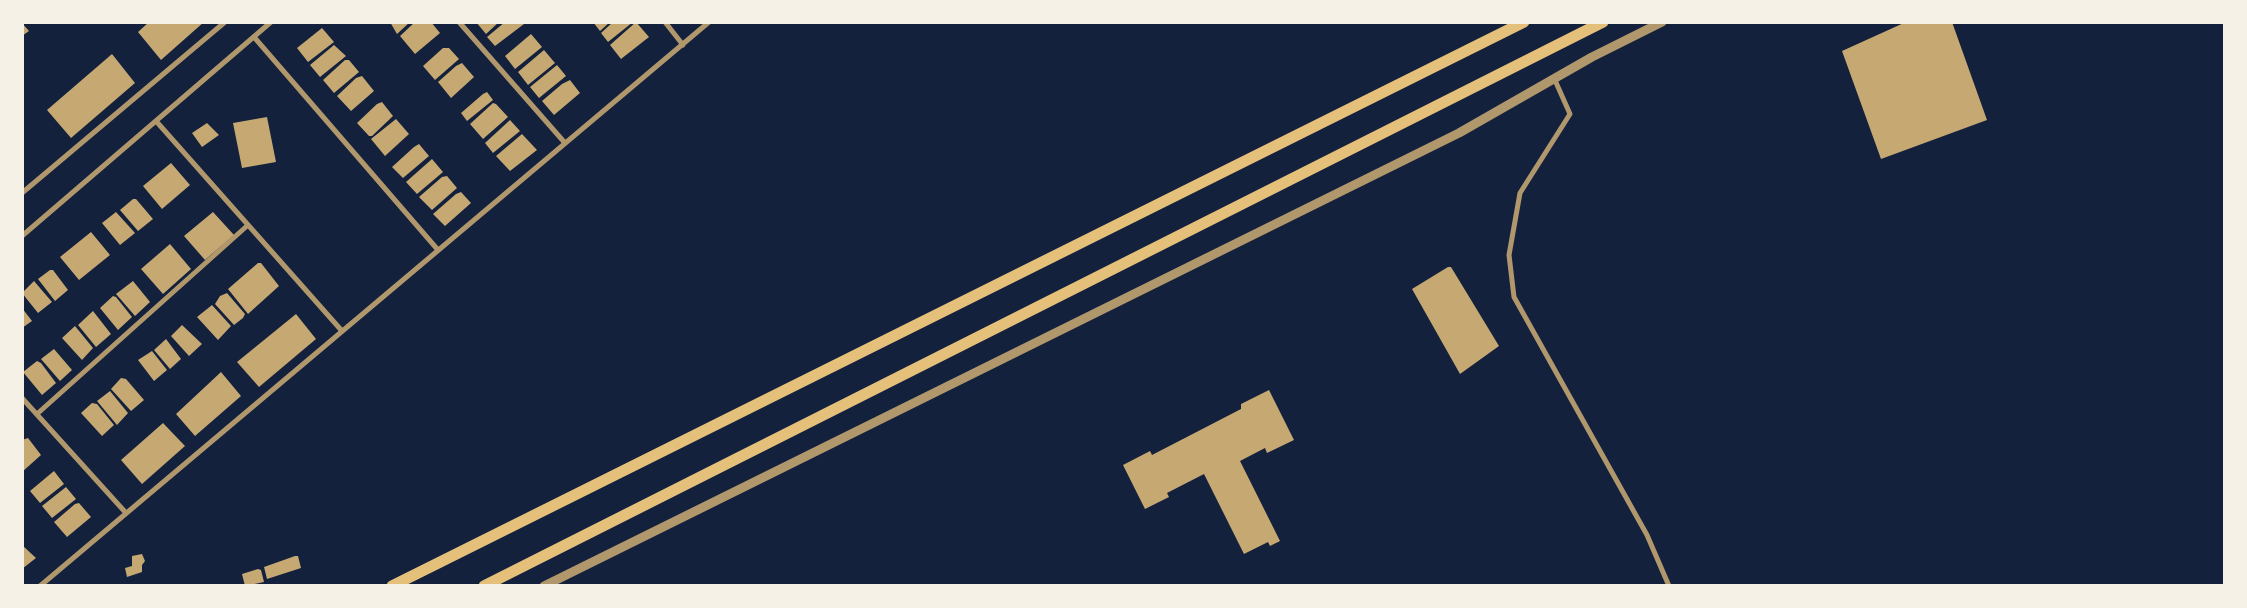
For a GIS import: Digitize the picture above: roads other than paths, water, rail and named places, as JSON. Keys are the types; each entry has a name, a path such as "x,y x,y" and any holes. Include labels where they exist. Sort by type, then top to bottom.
{"highway":[{"path":"392,586 1524,22"},
{"path":"484,586 1602,22"}],"street":[{"path":"22,193 225,22"},
{"path":"22,236 271,22"},
{"path":"459,22 565,143"},
{"path":"665,22 683,44"},
{"path":"40,586 709,22"},
{"path":"544,586 1459,133 1554,78 1662,22"},
{"path":"254,37 438,250"},
{"path":"1554,78 1570,114 1520,193 1509,255 1514,297 1647,535 1669,586"},
{"path":"156,121 342,332"},
{"path":"37,414 248,225"},
{"path":"22,398 126,513"}]}
